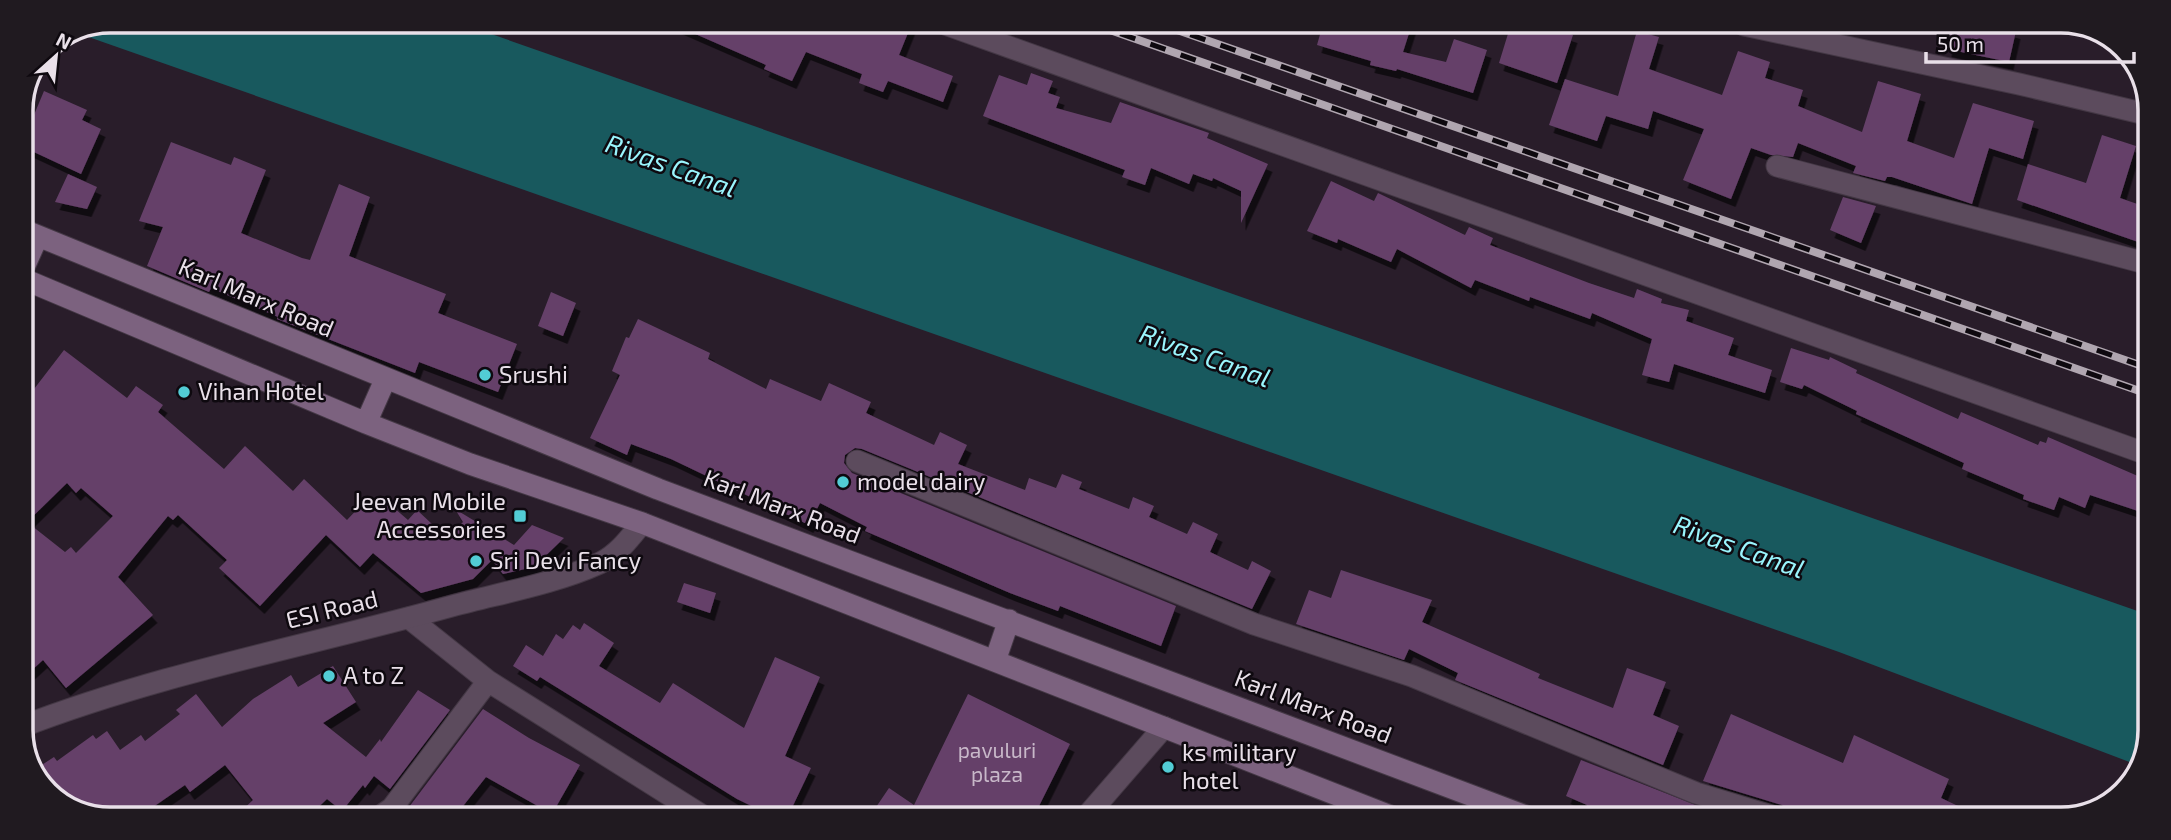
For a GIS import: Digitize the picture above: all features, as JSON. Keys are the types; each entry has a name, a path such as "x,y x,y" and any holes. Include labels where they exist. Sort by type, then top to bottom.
{"main road":[{"name":"Karl Marx Road","path":"33,234 385,380 658,489 1502,807"},
{"path":"33,281 366,423 470,464 642,523 1368,807"},
{"path":"366,423 385,380"},
{"path":"995,661 1009,620"}],"street":[{"path":"970,33 2138,451"},
{"path":"1782,33 2019,83 2138,112"},
{"path":"1777,166 2138,261"},
{"path":"857,461 1254,624 1412,676 1696,793 1742,807"},
{"name":"ESI Road","path":"33,722 162,678 409,618 602,562 623,546 642,523"},
{"path":"409,618 488,681 689,807"},
{"path":"392,807 488,681"},
{"path":"1095,807 1164,727"}],"water":[{"name":"Rivas Canal","path":"111,33 488,33 2138,611 2138,729 2134,754 2131,762 1839,652 89,37"}],"building":[{"path":"693,33 908,33 899,55 953,76 943,102 888,81 883,92 859,83 862,74 806,52 792,81 764,69 766,65"},
{"path":"1320,33 1409,33 1403,52 1446,62 1454,39 1487,50 1473,93 1397,69 1396,71 1370,65 1371,61 1317,45"},
{"path":"1508,33 1573,35 1557,83 1499,63"},
{"path":"1636,33 1644,33 1659,37 1649,69 1722,95 1738,51 1770,62 1765,78 1803,90 1798,106 1862,132 1878,81 1921,94 1907,141 1954,158 1973,103 2034,121 2023,159 1989,148 1972,204 1892,177 1887,177 1885,181 1853,173 1856,166 1798,143 1793,157 1771,155 1751,148 1731,199 1683,180 1704,129 1653,111 1648,129 1606,116 1597,141 1549,125 1565,79 1618,96"},
{"path":"1950,33 2016,33 2009,62 1947,49"},
{"path":"1031,73 1053,81 1048,93 1060,97 1056,108 1111,123 1120,102 1209,133 1207,138 1268,164 1241,223 1241,191 1213,178 1212,181 1193,174 1189,184 1151,168 1145,185 1122,177 1125,170 983,116 999,75 1027,85"},
{"path":"44,91 87,110 82,120 101,129 81,174 33,152 33,117"},
{"path":"2102,135 2136,146 2120,198 2138,204 2138,242 2017,200 2028,164 2086,183"},
{"path":"171,142 231,165 234,157 266,170 241,233 302,258 310,260 339,184 370,197 349,256 446,294 438,313 517,344 498,392 419,362 415,373 277,319 278,317 211,288 209,292 147,266 163,227 139,221"},
{"path":"68,174 97,187 87,209 55,202"},
{"path":"1331,181 1374,201 1378,193 1465,235 1469,227 1493,238 1490,245 1589,283 1634,298 1637,289 1662,299 1661,303 1689,310 1686,321 1734,338 1728,355 1772,370 1765,393 1674,364 1669,382 1642,375 1652,339 1592,313 1590,319 1530,297 1529,301 1475,280 1471,288 1397,249 1391,262 1338,239 1337,243 1307,231"},
{"path":"1843,197 1876,206 1861,243 1830,230"},
{"path":"551,292 576,303 563,336 538,326"},
{"path":"638,319 710,353 708,359 766,389 770,379 821,401 829,383 871,402 866,413 934,445 940,432 967,445 958,464 1025,490 1029,478 1056,488 1062,474 1082,482 1079,489 1129,509 1133,497 1154,506 1149,517 1187,534 1193,522 1218,534 1210,552 1248,570 1252,561 1271,571 1252,609 862,449 855,448 845,455 844,463 852,473 1176,606 1161,646 1060,606 1058,611 1010,593 865,531 867,527 820,503 809,525 671,459 631,444 627,455 590,438 620,375 612,371 626,337 629,338"},
{"path":"1791,348 1829,360 1830,357 1857,370 1856,373 1958,419 1961,412 2038,445 2040,441 2046,443 2048,437 2138,476 2138,511 2090,495 2085,508 2059,497 2054,510 2023,499 2024,495 1962,469 1964,463 1856,414 1857,411 1804,385 1802,389 1780,382"},
{"path":"64,350 127,398 136,386 163,405 158,412 224,469 245,446 293,491 304,479 347,520 365,501 376,511 386,501 408,520 417,510 447,538 463,522 455,509 514,545 532,525 564,538 534,567 503,574 492,560 473,579 421,593 373,553 360,567 326,535 260,606 219,568 227,560 178,515 173,520 168,516 118,577 153,615 66,688 43,660 33,669 33,527 65,552 71,547 76,553 113,516 81,488 76,493 67,483 33,516 33,390"},
{"path":"1341,570 1432,600 1422,622 1540,674 1538,678 1613,708 1627,668 1666,682 1653,715 1679,726 1663,765 1455,680 1458,673 1409,649 1404,660 1296,624 1309,590 1331,598"},
{"path":"684,583 716,593 710,613 677,602"},
{"path":"584,623 614,643 599,666 660,703 673,683 744,728 775,657 820,677 785,756 811,768 792,807 753,807 737,799 540,677 537,681 513,666 526,645 543,656 556,634 563,639 573,625 580,630"},
{"path":"333,666 356,702 323,723 366,757 380,739 381,742 418,690 450,710 390,789 374,776 345,807 337,807 327,799 318,807 246,807 253,800 225,765 190,792 185,785 153,807 96,805 68,794 56,784 42,765 54,757 57,761 93,735 96,739 107,731 120,750 141,735 145,741 180,714 176,710 196,694 222,727 253,699 291,675 298,687"},
{"path":"968,694 1070,744 1038,807 876,807 889,788 914,805"},
{"path":"483,709 529,738 580,765 556,807 540,807 486,777 462,807 409,807"},
{"path":"1731,714 1843,763 1854,735 1949,779 1941,798 1960,807 1784,807 1703,781"},
{"path":"1581,760 1701,807 1586,807 1587,805 1566,796"}],"railway":[{"path":"1119,33 2138,390"},
{"path":"1186,33 2138,365"}],"place":[{"name":"Srushi","path":"485,375"},
{"name":"Vihan Hotel","path":"184,392"},
{"name":"model dairy","path":"843,482"},
{"name":"Jeevan Mobile Accessories","path":"520,516"},
{"name":"Sri Devi Fancy","path":"476,561"},
{"name":"A to Z","path":"329,676"},
{"name":"ks military hotel","path":"1168,767"}]}
